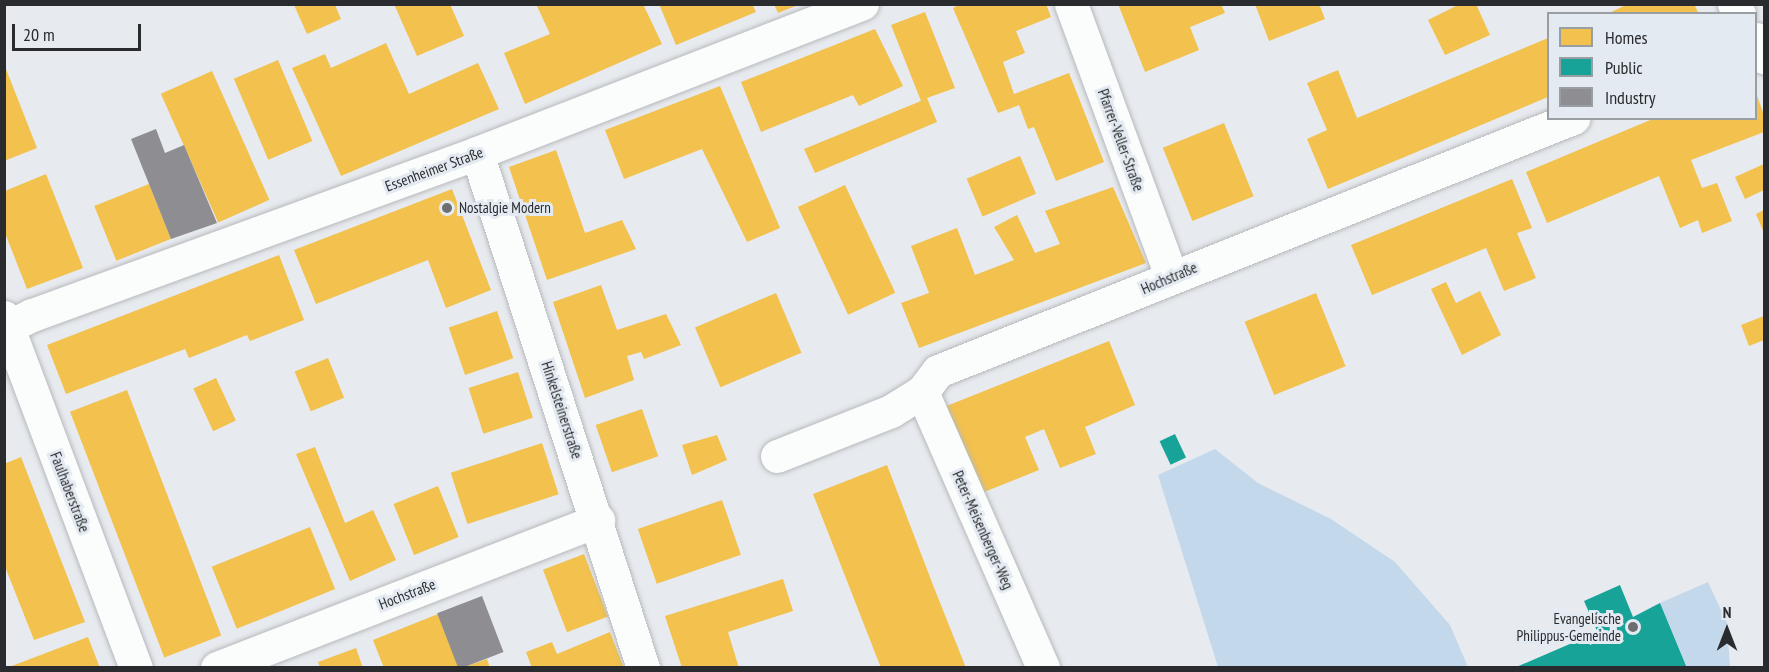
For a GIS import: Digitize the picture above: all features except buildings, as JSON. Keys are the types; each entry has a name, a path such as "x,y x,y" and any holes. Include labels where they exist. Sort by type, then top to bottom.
{"street":[{"name":"Essenheimer Straße","path":"6,324 477,153 862,4"},
{"name":"Pfarrer-Veller-Straße","path":"1071,4 1171,276"},
{"name":"Hochstraße","path":"777,456 891,411 922,392 938,371 1171,276 1568,120"},
{"name":"Hinkelsteinerstraße","path":"477,153 598,520 643,668"},
{"name":"Faulhaberstraße","path":"6,324 136,668"},
{"name":"Peter-Meisenberger-Weg","path":"922,392 1043,668"},
{"name":"Hochstraße","path":"217,668 598,520"}],"shaded area":[{"path":"1215,449 1258,483 1331,519 1395,562 1450,625 1468,667 1218,667 1158,475"},
{"path":"1708,582 1727,623 1730,667 1687,667 1660,603"}],"place":[{"name":"Nostalgie Modern","path":"447,208"},
{"name":"Evangelische Philippus-Gemeinde","path":"1633,627"}]}
